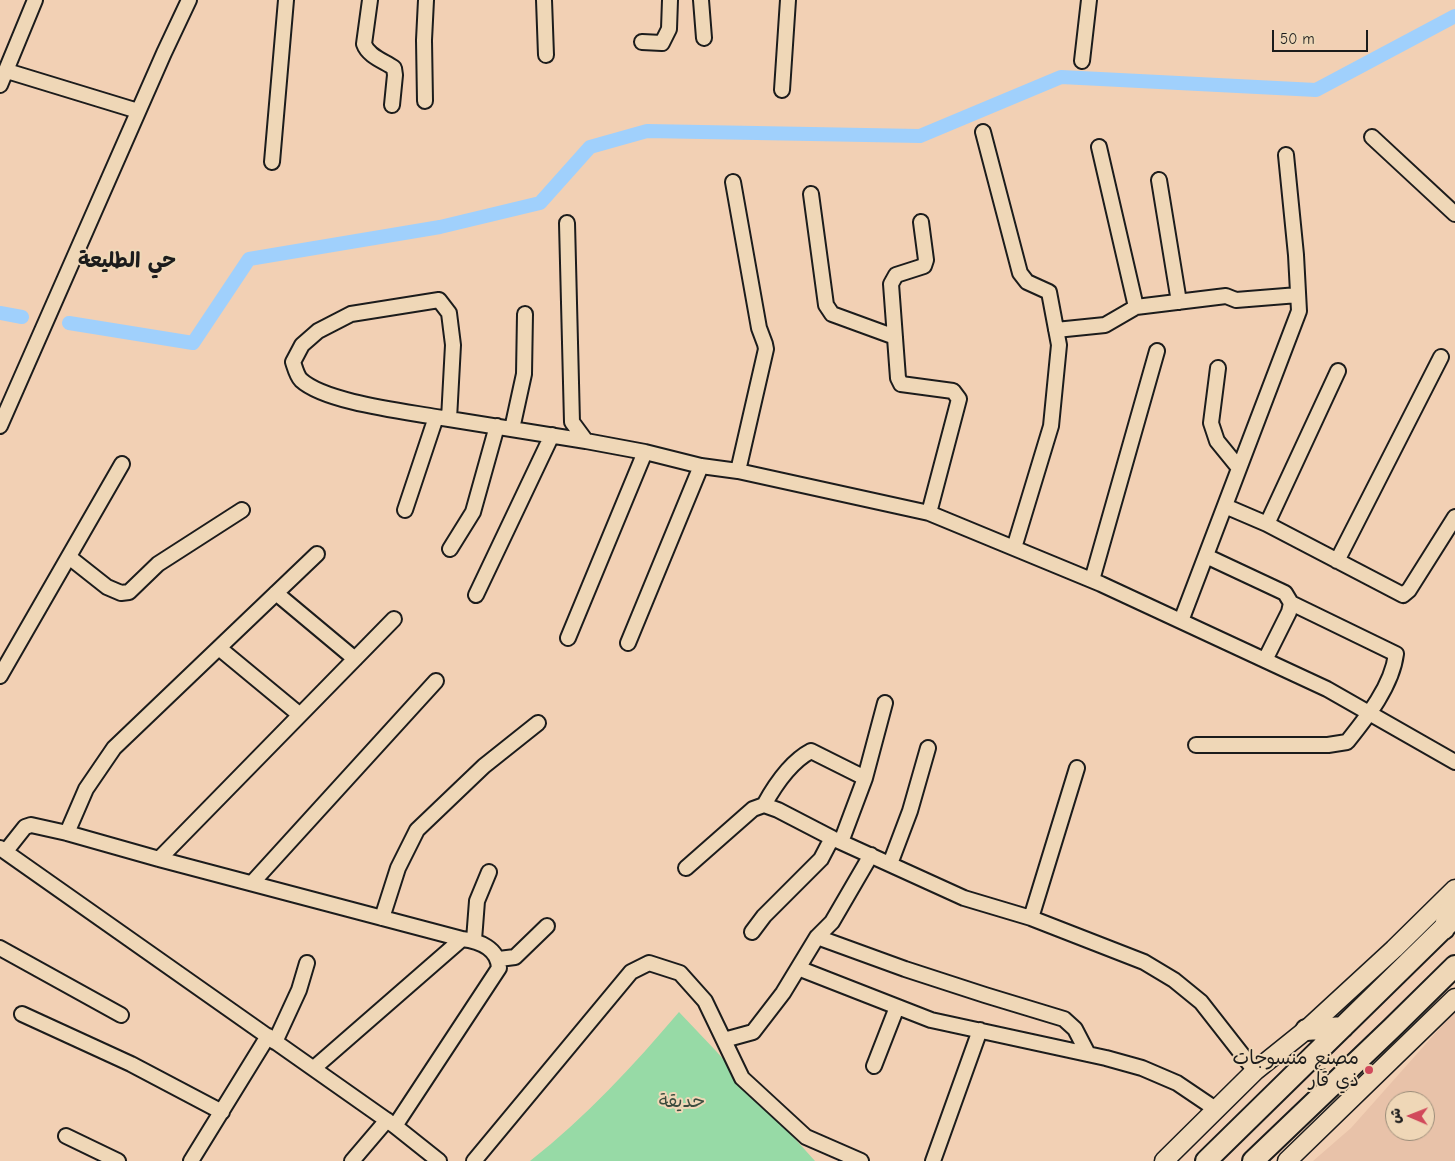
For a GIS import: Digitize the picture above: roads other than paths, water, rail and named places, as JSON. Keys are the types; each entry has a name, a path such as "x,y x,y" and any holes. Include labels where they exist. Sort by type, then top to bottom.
{"highway":[{"path":"1206,1161 1449,924 1455,893"},
{"path":"1253,1161 1455,966"},
{"path":"1306,1030 1342,1028"}],"main road":[{"path":"1164,1161 1255,1071 1306,1030 1394,949 1455,889"},
{"path":"1287,1161 1455,998"}],"street":[{"path":"0,85 35,0"},
{"path":"0,426 138,111 189,0"},
{"path":"272,162 286,0"},
{"path":"370,0 364,44 370,53 394,68 396,75 392,105"},
{"path":"425,101 424,40 426,0"},
{"path":"544,0 546,55"},
{"path":"642,42 662,43 669,29 670,0"},
{"path":"701,0 704,38"},
{"path":"782,90 788,0"},
{"path":"1082,61 1089,0"},
{"path":"7,71 138,111"},
{"path":"983,132 1020,273 1027,282 1049,292 1059,345 1051,426 1014,548"},
{"path":"1372,137 1455,214"},
{"path":"1099,147 1136,307"},
{"path":"1181,621 1299,311 1296,255 1286,155"},
{"path":"1159,180 1180,302"},
{"path":"733,182 759,328 766,349 738,471"},
{"path":"811,194 826,306 832,314 895,337"},
{"path":"921,222 926,260 924,266 896,275 891,284 898,378 901,384 953,391 958,399 929,513"},
{"path":"567,223 572,422 586,441"},
{"path":"1056,330 1105,326 1136,307 1226,296 1236,300 1298,295"},
{"path":"405,510 442,418 453,345 449,313 438,300 351,314 318,331 302,345 293,362 299,379 319,392 349,400 442,418 645,452 701,466 738,471 929,513 1092,580 1327,689 1455,762"},
{"path":"512,429 524,374 525,314"},
{"path":"1092,580 1157,351"},
{"path":"1337,561 1441,357"},
{"path":"1218,368 1211,423 1217,441 1239,468"},
{"path":"1267,524 1338,371"},
{"path":"450,549 473,512 498,426"},
{"path":"476,595 552,435"},
{"path":"568,638 645,452"},
{"path":"0,676 122,464"},
{"path":"628,643 701,466"},
{"path":"1225,506 1267,524 1403,595 1409,590 1455,518"},
{"path":"69,557 107,587 121,593 129,592 158,564 242,510"},
{"path":"67,833 86,789 114,748 317,554"},
{"path":"1196,745 1328,745 1347,742 1370,714 1394,668 1396,654 1291,604 1285,593 1206,556"},
{"path":"276,593 355,659"},
{"path":"1265,660 1289,612 1291,604"},
{"path":"159,859 394,619"},
{"path":"219,648 300,715"},
{"path":"252,883 436,680"},
{"path":"752,932 764,916 821,860 837,840 865,778 885,703"},
{"path":"382,918 398,868 417,830 484,766 538,723"},
{"path":"890,864 910,811 928,748"},
{"path":"764,805 775,785 802,756 811,751 865,778"},
{"path":"1031,918 1077,768"},
{"path":"686,868 753,809 764,805 964,898 1031,918 1144,962 1174,980 1201,1002 1255,1071"},
{"path":"352,1161 391,1123 499,968 499,959 492,950 468,939 31,825 25,827 3,850 314,1068 391,1123 439,1161"},
{"path":"724,1040 753,1032 782,994 817,937 832,922 870,855"},
{"path":"314,1068 468,939 476,902 489,872"},
{"path":"499,959 516,957 547,926"},
{"path":"817,937 905,969 1064,1019 1075,1029 1088,1054"},
{"path":"0,948 121,1015"},
{"path":"191,1161 272,1039 300,990 307,963"},
{"path":"474,1161 632,972 649,963 680,973 705,1001 742,1078 806,1137 861,1161"},
{"path":"798,968 930,1020 1124,1062 1177,1083 1217,1110"},
{"path":"874,1066 897,1007"},
{"path":"22,1014 131,1064 222,1112"},
{"path":"933,1161 980,1030"},
{"path":"66,1136 118,1161"}],"waterway":[{"path":"69,323 193,343 249,259 440,227 540,203 590,147 647,131 920,136 1061,77 1316,90 1455,16"},
{"path":"0,313 22,317"}],"place":[{"name":"مصنع منسوجات ذي قار","path":"1369,1070"}],"district":[{"name":"حي الطليعة","path":"127,261"}],"park label":[{"name":"حديقة","path":"682,1102"}]}
